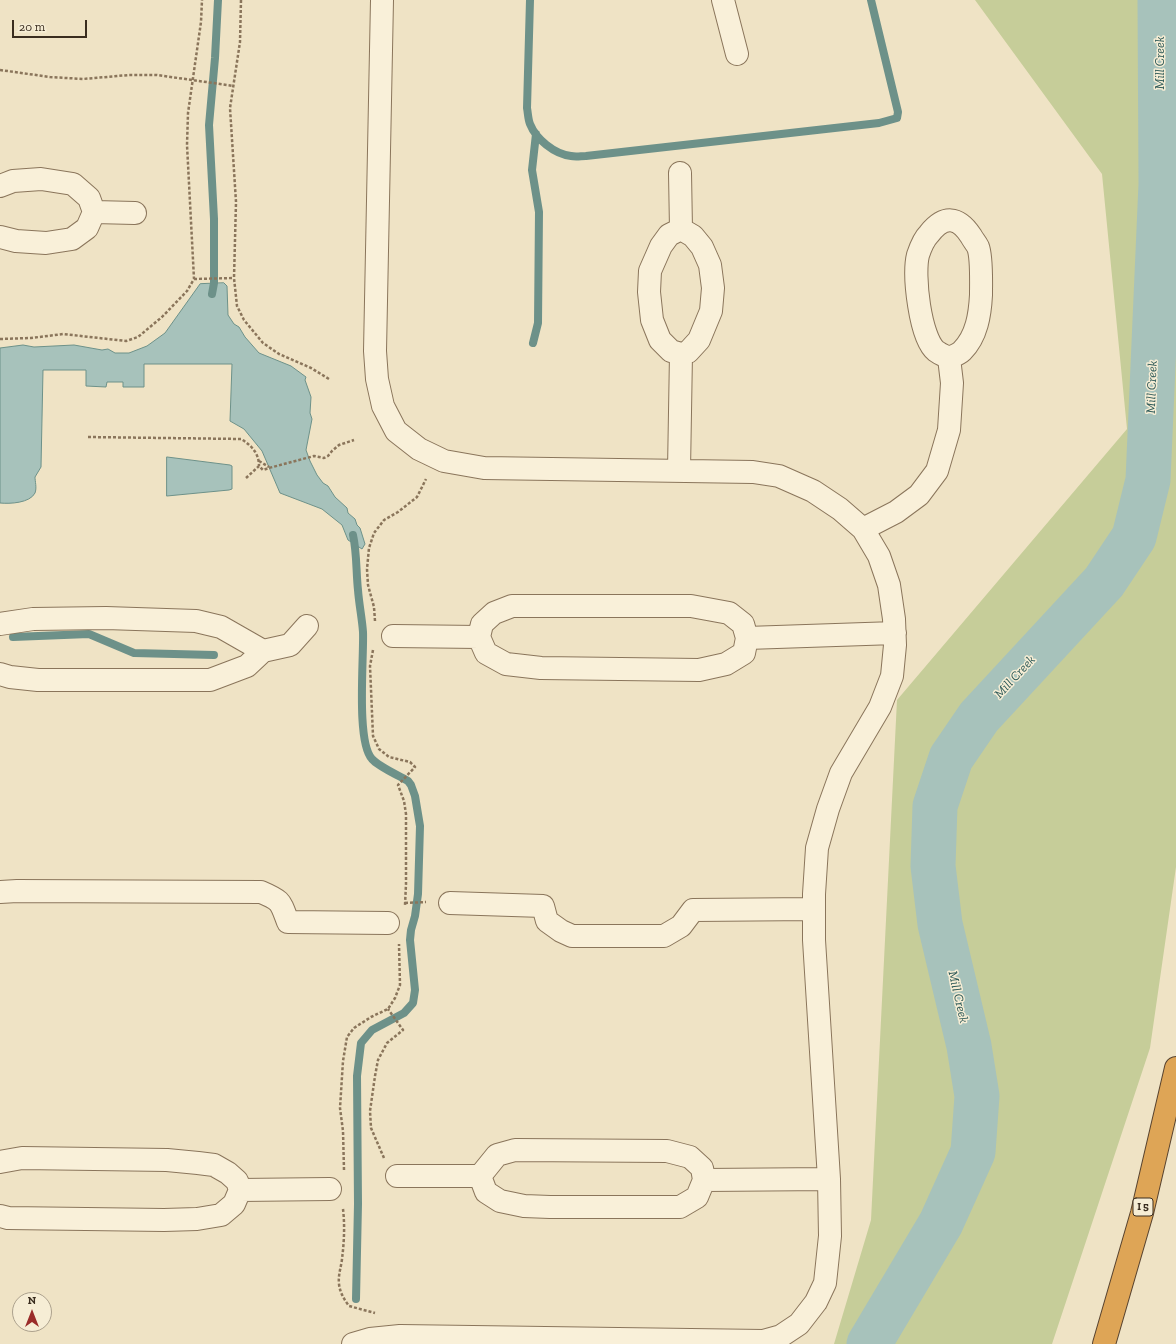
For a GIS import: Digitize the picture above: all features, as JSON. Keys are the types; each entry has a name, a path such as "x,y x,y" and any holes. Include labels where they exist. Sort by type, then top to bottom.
{"highway":[{"name":"I 5","path":"1104,1344 1142,1213 1176,1068"}],"street":[{"path":"353,1344 370,1339 400,1336 617,1342 763,1343 781,1336 799,1324 816,1302 825,1282 830,1236 829,1179 814,940 817,848 828,809 841,773 880,708 892,676 896,645 889,585 879,556 863,529 840,509 813,491 779,476 753,472 484,468 444,461 419,449 396,431 383,406 377,379 375,351 382,0"},
{"path":"723,0 738,54"},
{"path":"680,173 680,229"},
{"path":"0,186 13,181 41,179 73,184 89,198 94,212 87,228 72,239 46,243 16,241 0,237"},
{"path":"94,212 135,213"},
{"path":"951,220 958,222 966,228 978,247 982,278 980,314 970,341 961,352 949,358 936,351 925,335 919,308 917,278 918,256 927,235 939,223 951,220"},
{"path":"680,229 693,236 702,247 710,265 713,288 711,311 699,340 688,352 681,354 671,351 660,340 652,320 649,292 650,271 661,246 669,235 680,229"},
{"path":"679,470 681,354"},
{"path":"863,529 896,512 919,495 937,471 949,430 952,383 949,358"},
{"path":"512,606 691,606 729,613 742,624 747,638 744,652 726,664 699,670 541,668 506,664 486,653 479,637 482,624 494,613 512,606"},
{"path":"0,624 33,618 106,618 196,621 221,627 263,651"},
{"path":"0,674 10,677 38,680 210,680 247,666 263,651 290,644 307,626"},
{"path":"747,638 895,633"},
{"path":"393,636 479,637"},
{"path":"0,892 261,892 281,903 288,922 394,932"},
{"path":"440,903 543,906 547,921 561,931 572,936 664,936 681,926 693,910 814,909"},
{"path":"397,1176 480,1176 497,1156 515,1150 667,1151 690,1157 702,1168 704,1180 697,1197 680,1207 550,1208 524,1206 500,1201 486,1192 480,1176"},
{"path":"0,1162 22,1158 167,1160 198,1163 214,1165 228,1173 237,1182 240,1190 234,1204 220,1215 197,1219 8,1218 0,1216"},
{"path":"704,1180 829,1179"},
{"path":"240,1190 339,1189"}],"path":[{"path":"241,0 240,42 230,108 236,202 234,278 237,306 244,320 263,342 279,354 311,368 329,379"},
{"path":"0,70 50,77 83,79 129,75 157,75 234,86"},
{"path":"194,279 234,278"},
{"path":"88,437 241,439 249,444 259,461 259,466 246,478"},
{"path":"259,466 263,470 314,456 324,458 339,445 354,440"},
{"path":"259,461 269,468"},
{"path":"404,908 406,814 404,801 398,786 416,767"},
{"path":"405,903 440,903"},
{"path":"394,932 400,985 395,998 388,1010 371,1017 354,1028 347,1037 343,1062 340,1108 343,1131 339,1189 344,1218 344,1237 339,1283 342,1295 349,1306 382,1315 400,1336"},
{"path":"388,1010 403,1030 387,1043 378,1060 370,1111 371,1128 382,1156 397,1176"}],"green space":[{"path":"975,0 1176,0 1176,867 1150,1048 1052,1344 834,1344 871,1220 897,700 1127,429 1102,174"}],"water":[{"path":"224,283 227,286 228,315 234,324 239,327 245,337 259,353 291,366 306,377 305,380 311,397 310,413 312,419 306,450 317,475 323,483 328,486 335,497 347,508 348,513 355,519 360,528 365,544 362,549 348,540 342,525 322,509 280,493 262,451 244,429 230,421 232,364 144,364 144,387 123,387 123,382 107,382 106,387 86,386 86,370 43,370 41,467 35,477 35,493 29,499 24,501 0,503 0,348 23,345 34,347 74,345 102,350 108,349 115,353 129,353 147,346 165,333 200,284"},
{"path":"167,457 230,465 232,466 232,489 167,496"}],"waterway":[{"path":"212,294 214,283 214,219 209,125 218,0"},
{"path":"530,0 527,108 529,122 533,130 546,145 565,155 573,156 586,156 879,123 897,118 898,112 871,0"},
{"name":"Mill Creek","path":"869,1344 941,1223 973,1152 977,1096 969,1046 940,924 933,866 935,806 951,758 979,717 1104,582 1134,537 1148,480 1161,184 1160,0"},
{"path":"533,343 538,323 539,212 532,170 536,134"},
{"path":"353,535 363,632 362,718 367,750 375,762 408,781 411,785 415,796 420,826 418,894 410,940 415,990 413,1003 404,1013 372,1030 361,1043 357,1076 358,1204 356,1299"},
{"path":"13,637 89,634 134,653 214,655"}]}
